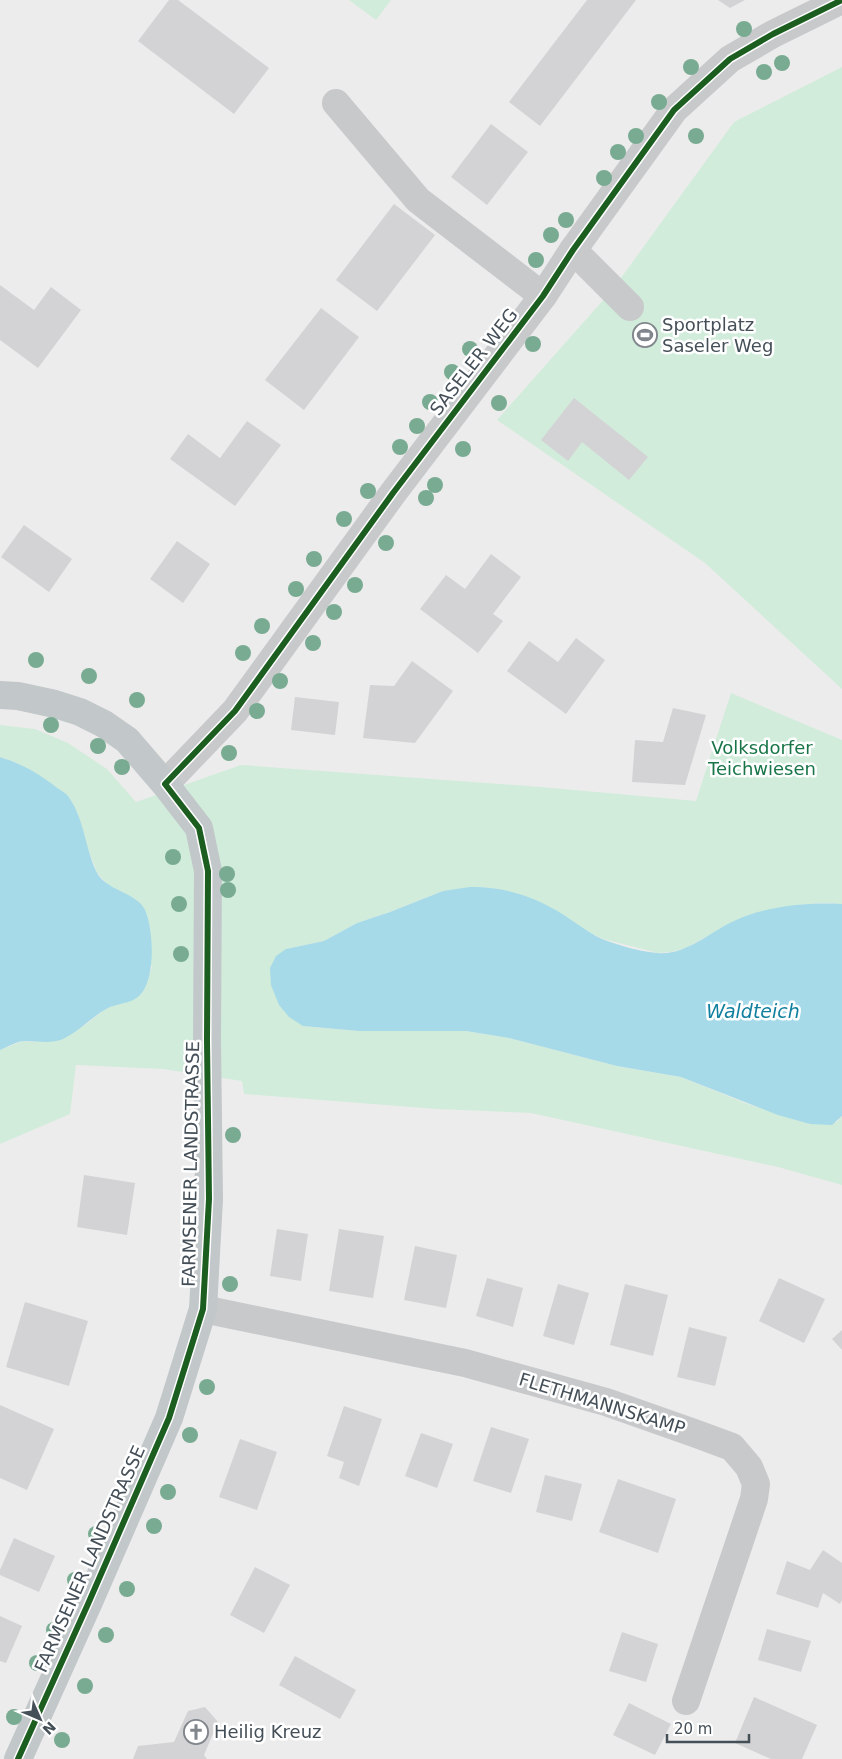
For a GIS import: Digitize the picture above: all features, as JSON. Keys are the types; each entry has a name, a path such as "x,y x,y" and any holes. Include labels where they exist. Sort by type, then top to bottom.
{"main road":[{"name":"FARMSENER LANDSTRASSE","path":"0,695 18,696 80,712 104,724 127,740 165,784 199,828 208,871 207,1051 209,1199 203,1310 169,1418 18,1759"}],"street":[{"name":"SASELER WEG","path":"165,784 235,711 393,493 543,296 573,250 674,110 730,59 773,34 842,0"},
{"path":"336,103 418,200 543,296"},
{"path":"573,250 630,307"},
{"name":"FLETHMANNSKAMP","path":"203,1310 465,1363 606,1402 732,1447 749,1467 756,1484 754,1499 686,1701"}],"green space":[{"path":"349,0 391,0 376,20"},
{"name":"Sportplatz Saseler Weg","path":"842,67 842,689 705,563 497,420 613,289 734,122"},
{"name":"Volksdorfer Teichwiesen","path":"731,693 842,740 842,904 796,905 770,910 735,921 686,948 658,953 603,939 500,890 483,887 443,891 357,923 324,941 286,949 303,1026 359,1031 466,1031 509,1038 617,1066 681,1077 745,1103 810,1124 837,1122 842,1116 842,1185 778,1167 531,1113 437,1109 244,1094 242,1081 163,1069 76,1065 70,1114 0,1144 0,1050 23,1041 37,1042 85,1025 108,1007 135,999 141,993 152,967 118,891 107,884 97,873 88,849 15,762 0,757 0,725 35,729 68,743 107,769 136,802 241,765 541,787 696,801"}],"water":[{"path":"0,757 36,773 68,796 78,814 92,862 100,878 135,899 145,910 152,944 152,958 147,983 142,993 135,999 106,1009 58,1041 22,1041 0,1050"},
{"name":"Waldteich","path":"470,887 501,889 522,895 541,902 602,939 630,948 657,953 677,951 734,921 760,912 787,906 842,904 842,1116 832,1125 810,1124 778,1115 681,1077 617,1066 509,1038 466,1031 359,1031 303,1026 289,1017 279,1005 271,985 270,968 276,956 286,949 324,941 357,923 443,891"}],"building":[{"path":"169,0 178,0 269,68 234,114 138,41"},
{"path":"587,0 636,0 540,126 509,102"},
{"path":"718,0 745,0 730,8"},
{"path":"491,124 528,152 487,205 451,177"},
{"path":"394,204 435,235 377,311 336,280"},
{"path":"0,285 34,310 51,287 81,310 38,368 0,340"},
{"path":"321,308 359,337 304,410 265,380"},
{"path":"574,398 648,457 629,480 582,442 568,461 541,440"},
{"path":"247,421 281,445 235,506 170,459 188,434 220,458"},
{"path":"24,525 72,559 49,592 1,557"},
{"path":"177,541 210,564 183,603 150,579"},
{"path":"491,554 521,577 493,614 503,621 478,653 420,609 446,575 465,589"},
{"path":"576,638 605,660 566,714 507,671 529,641 558,662"},
{"path":"412,661 453,691 415,743 363,738 370,685 394,686"},
{"path":"295,697 339,702 335,735 291,730"},
{"path":"673,708 706,715 685,785 632,782 635,740 663,742"},
{"path":"84,1175 135,1183 127,1235 77,1227"},
{"path":"277,1229 308,1234 301,1281 270,1276"},
{"path":"339,1229 384,1236 373,1298 329,1291"},
{"path":"415,1246 457,1255 446,1308 404,1300"},
{"path":"487,1278 523,1288 513,1327 476,1316"},
{"path":"779,1278 825,1299 804,1343 759,1321"},
{"path":"558,1284 589,1293 574,1345 543,1336"},
{"path":"625,1284 668,1295 653,1356 610,1345"},
{"path":"25,1302 88,1321 69,1386 6,1367"},
{"path":"689,1327 727,1337 715,1386 677,1377"},
{"path":"842,1330 842,1350 832,1339"},
{"path":"0,1405 54,1429 27,1490 0,1478"},
{"path":"344,1406 382,1419 359,1486 339,1478 344,1462 327,1456"},
{"path":"491,1427 529,1439 511,1493 473,1481"},
{"path":"421,1433 453,1444 437,1488 405,1476"},
{"path":"240,1439 277,1452 257,1510 219,1497"},
{"path":"545,1475 582,1484 572,1521 536,1512"},
{"path":"618,1479 676,1499 658,1553 599,1532"},
{"path":"14,1538 55,1556 39,1592 0,1575 0,1570"},
{"path":"823,1550 842,1563 842,1600 840,1604 823,1593 818,1608 776,1594 787,1561 810,1570"},
{"path":"255,1567 290,1585 264,1633 230,1615"},
{"path":"0,1616 22,1626 6,1663 0,1661"},
{"path":"767,1629 811,1641 801,1672 758,1660"},
{"path":"622,1632 658,1644 646,1682 609,1671"},
{"path":"295,1656 356,1690 340,1719 279,1685"},
{"path":"754,1697 817,1725 802,1759 771,1759 735,1743"},
{"path":"629,1703 671,1724 655,1755 613,1735"},
{"name":"Heilig Kreuz","path":"205,1707 218,1722 204,1755 207,1759 133,1759 138,1746 174,1742 188,1711"}],"cycle path":[{"path":"18,1759 169,1418 203,1309 209,1199 207,1041 208,871 199,828 165,784 235,711 393,493 543,296 573,250 674,110 730,59 773,34 842,0"}],"place":[{"name":"Sportplatz Saseler Weg","path":"645,335"},
{"name":"Heilig Kreuz","path":"196,1732"}]}
